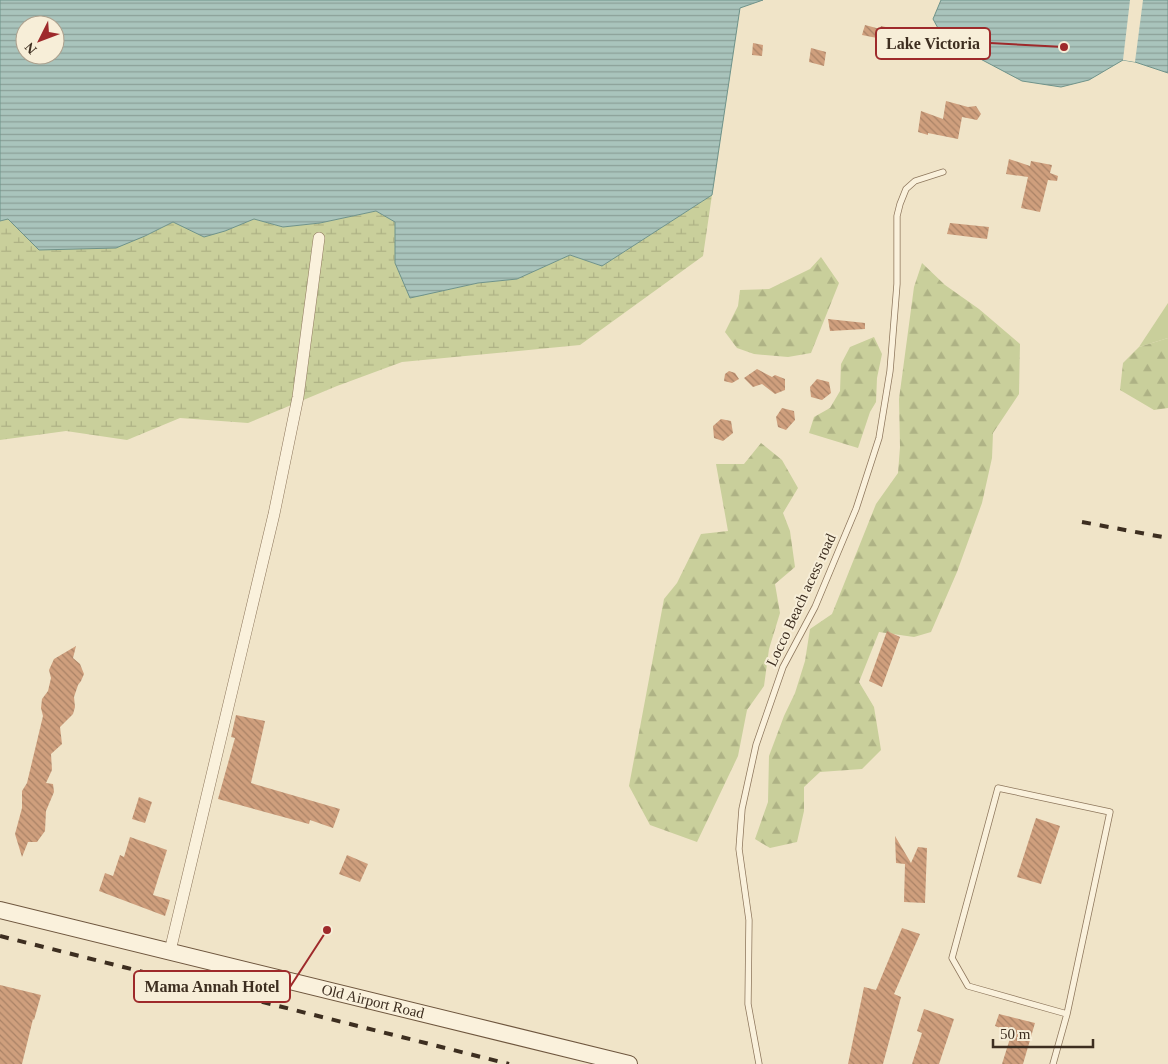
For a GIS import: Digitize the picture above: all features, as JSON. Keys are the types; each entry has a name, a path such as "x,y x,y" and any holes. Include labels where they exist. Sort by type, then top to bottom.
{"main road":[{"name":"Old Airport Road","path":"0,910 629,1064"}],"street":[{"path":"170,951 274,514 298,397 319,238"}],"lane":[{"name":"Locco Beach acess road","path":"759,1064 748,1004 749,920 739,849 744,800 756,745 783,666 818,598 856,509 879,438 890,371 897,284 897,216 900,204 906,190 915,181 943,172"},
{"path":"1053,1064 1067,1014 1110,812 998,788 952,958 968,986 1067,1014"}],"green space":[{"path":"712,195 703,256 580,345 402,362 337,386 248,423 180,418 127,440 66,431 0,440 0,221 8,218 39,250 145,236 173,222 204,236 225,231 254,219 283,227 320,223 376,211 395,222 395,263 442,291 478,283 517,279 570,255 602,266"},
{"path":"821,257 839,283 811,353 788,357 754,354 737,348 725,332 738,306 740,290 769,289 810,269"},
{"path":"922,263 945,285 979,309 1020,344 1019,394 993,433 992,458 982,503 957,572 931,632 914,637 879,632 859,682 874,707 881,750 862,769 820,772 804,787 804,811 797,842 770,848 755,839 768,802 769,756 795,693 805,661 810,629 832,614 876,504 898,473 900,447 899,399 914,287"},
{"path":"1168,303 1168,338 1139,347"},
{"path":"874,337 882,354 877,378 876,402 870,412 858,448 809,433 814,417 830,408 840,391 841,364 850,347"},
{"path":"1168,338 1168,408 1154,410 1120,390 1123,363 1139,347"},
{"path":"761,443 782,460 798,488 783,513 790,531 795,567 775,584 780,613 769,649 764,686 747,710 738,756 697,842 650,825 629,786 664,599 677,583 701,534 728,531 716,464 744,464"}],"water":[{"path":"0,0 763,0 740,8 712,195 602,266 570,255 517,279 478,283 410,298 395,263 395,222 376,211 320,223 283,227 254,219 204,237 173,222 116,248 39,250 8,219 0,221"},
{"path":"941,0 1168,0 1168,73 1123,60 1089,80 1061,87 1022,81 971,54 949,40 939,30 933,19"}],"pier":[{"path":"1130,0 1143,0 1135,62 1123,60"}],"building":[{"path":"865,25 880,29 881,26 909,32 907,44 862,35"},
{"path":"753,43 763,45 762,56 752,55"},
{"path":"811,48 826,52 824,66 809,62"},
{"path":"946,101 968,107 976,106 981,114 977,120 962,117 958,139 918,132 921,111 943,119"},
{"path":"1009,159 1030,166 1031,161 1052,165 1050,173 1058,176 1057,181 1048,180 1040,212 1021,208 1028,177 1006,174"},
{"path":"950,223 989,227 987,239 947,234"},
{"path":"828,319 865,323 865,329 830,331"},
{"path":"757,369 772,377 775,375 785,379 785,390 775,394 762,384 753,387 744,378"},
{"path":"729,371 735,373 739,379 732,383 724,381 725,374"},
{"path":"817,379 829,382 831,393 822,400 811,397 810,387"},
{"path":"782,408 794,411 795,420 786,430 778,427 776,417"},
{"path":"721,419 731,421 733,433 723,441 714,438 713,426"},
{"path":"887,631 900,637 882,687 869,681"},
{"path":"76,646 73,658 80,664 84,674 74,697 75,707 73,714 60,727 62,744 51,754 52,770 46,783 53,784 54,792 46,811 45,831 37,842 28,842 22,857 15,834 22,808 22,791 27,783 43,716 41,708 42,699 48,691 51,678 49,670 54,659"},
{"path":"236,715 265,721 251,783 340,809 333,828 310,820 309,824 218,799 235,738 231,737"},
{"path":"139,797 152,802 145,823 132,819"},
{"path":"1036,818 1060,826 1041,884 1017,877"},
{"path":"895,836 911,863 918,847 927,848 925,903 904,902 905,864 896,863"},
{"path":"130,837 167,850 153,895 170,900 165,916 99,891 105,873 113,876 120,855 124,857"},
{"path":"347,855 368,864 360,882 339,874"},
{"path":"902,928 920,934 894,994 901,997 883,1064 848,1064 864,987 876,990"},
{"path":"0,985 41,995 22,1064 0,1064"},
{"path":"924,1009 954,1019 939,1064 912,1064 922,1033 917,1031"},
{"path":"999,1014 1035,1023 1023,1064 1002,1064 1012,1032 995,1026"}],"railway":[{"path":"1082,522 1168,538"},
{"path":"0,936 509,1064"}],"place":[{"name":"Lake Victoria","path":"1064,47"},
{"name":"Mama Annah Hotel","path":"327,930"}]}
